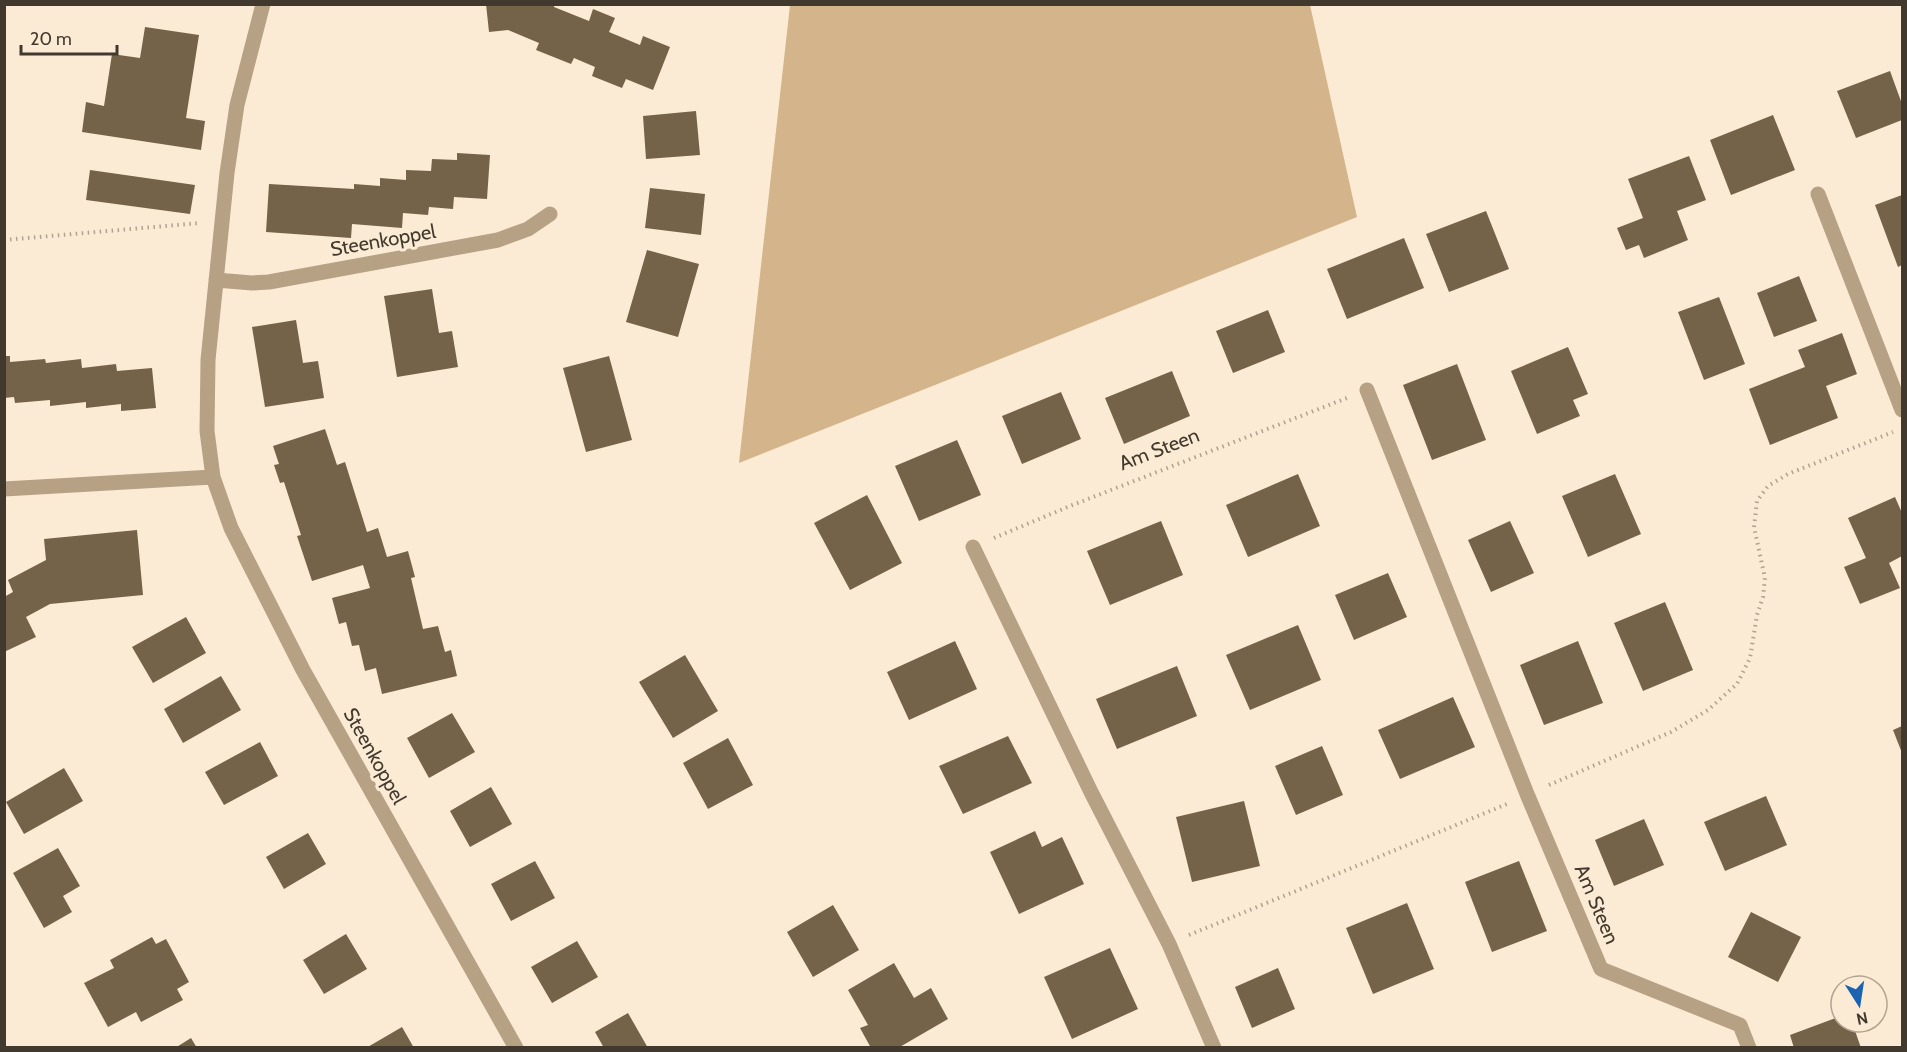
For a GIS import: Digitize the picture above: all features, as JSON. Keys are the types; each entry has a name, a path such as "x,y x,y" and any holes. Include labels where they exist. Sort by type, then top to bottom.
{"street":[{"name":"Steenkoppel","path":"263,4 237,105 227,173 208,360 207,431 213,477 231,528 303,670 516,1047"},
{"path":"1818,194 1902,411"},
{"name":"Steenkoppel","path":"216,280 269,282 498,240 528,229 550,214"},
{"name":"Am Steen","path":"1367,390 1527,795 1601,969 1740,1025 1749,1047"},
{"path":"4,489 213,477"},
{"path":"973,548 1091,792 1169,944 1214,1047"}],"path":[{"path":"4,240 222,221"},
{"name":"Am Steen","path":"973,548 1070,506 1367,390"},
{"path":"1169,944 1527,795 1671,732 1708,710 1737,684 1750,658 1765,578 1754,527 1757,501 1768,486 1788,474 1868,440 1902,429"}],"shaded area":[{"path":"790,5 1310,5 1357,217 739,463"}],"building":[{"path":"486,4 554,4 554,7 589,21 593,9 615,18 609,32 640,45 643,36 670,47 653,90 626,79 622,88 592,76 595,67 574,58 571,64 536,50 539,43 508,30 489,32"},
{"path":"145,27 199,35 186,118 205,121 201,150 82,132 86,102 104,106 112,54 140,58"},
{"path":"1890,71 1902,104 1902,120 1856,138 1837,91"},
{"path":"696,111 700,155 646,159 643,116"},
{"path":"1773,115 1795,170 1731,195 1710,140"},
{"path":"457,153 490,155 487,199 454,197 453,209 429,207 428,215 403,213 402,228 352,224 351,238 266,232 269,184 354,189 354,184 380,186 380,178 406,180 406,170 431,171 432,159 457,160"},
{"path":"1689,156 1706,200 1677,211 1688,240 1644,258 1639,245 1626,250 1617,228 1643,218 1628,179"},
{"path":"90,170 195,185 190,214 86,200"},
{"path":"650,188 705,194 701,235 645,228"},
{"path":"1902,195 1902,265 1898,267 1875,205"},
{"path":"1486,211 1509,269 1449,292 1426,234"},
{"path":"1404,238 1424,288 1347,319 1327,269"},
{"path":"647,250 699,264 678,337 626,322"},
{"path":"1799,276 1817,321 1774,337 1757,293"},
{"path":"432,289 439,333 452,331 458,367 397,377 384,296"},
{"path":"1719,297 1745,364 1704,380 1678,312"},
{"path":"1268,310 1285,352 1233,373 1216,331"},
{"path":"296,320 303,363 318,361 324,398 265,407 252,327"},
{"path":"1842,333 1857,374 1826,386 1838,418 1770,445 1749,389 1805,367 1798,350"},
{"path":"1568,347 1588,394 1573,400 1580,416 1537,434 1511,371"},
{"path":"4,356 10,356 10,362 45,359 46,363 81,359 82,368 116,364 117,371 152,368 156,408 121,411 121,404 86,408 86,402 50,406 50,400 15,403 14,397 4,398"},
{"path":"609,356 632,440 586,452 563,368"},
{"path":"1457,364 1486,440 1432,460 1403,385"},
{"path":"1172,371 1190,416 1124,444 1105,398"},
{"path":"1061,392 1081,439 1022,464 1002,416"},
{"path":"325,429 337,465 345,462 367,532 378,528 387,557 408,551 415,577 411,578 423,629 438,626 445,652 451,650 457,676 382,694 376,668 365,671 359,645 352,646 346,622 339,624 332,598 370,588 363,565 312,581 297,536 301,535 284,482 280,483 274,465 279,464 273,446"},
{"path":"957,440 981,495 919,521 895,466"},
{"path":"1298,474 1320,526 1248,557 1226,505"},
{"path":"1615,474 1641,534 1588,557 1562,496"},
{"path":"867,495 902,563 850,590 814,523"},
{"path":"1895,497 1902,513 1902,556 1889,563 1900,588 1860,604 1844,567 1866,558 1848,518"},
{"path":"1161,521 1183,575 1110,605 1087,551"},
{"path":"1510,521 1534,573 1491,592 1468,540"},
{"path":"137,530 143,595 50,604 26,617 36,637 4,652 4,597 13,592 8,580 46,560 44,539"},
{"path":"1388,573 1407,617 1354,640 1335,595"},
{"path":"1665,602 1693,670 1643,691 1614,623"},
{"path":"186,617 206,653 153,683 132,647"},
{"path":"1298,625 1321,680 1250,710 1226,655"},
{"path":"955,641 977,689 909,720 887,672"},
{"path":"1578,641 1603,703 1544,725 1520,665"},
{"path":"685,655 718,711 673,738 639,682"},
{"path":"1177,666 1197,716 1117,749 1096,699"},
{"path":"221,676 241,710 183,743 164,709"},
{"path":"1453,697 1475,747 1400,779 1378,730"},
{"path":"452,713 475,752 429,778 407,738"},
{"path":"1902,726 1902,753 1893,730"},
{"path":"1008,736 1032,783 963,814 939,766"},
{"path":"728,738 753,785 708,809 683,763"},
{"path":"260,742 278,776 224,805 205,772"},
{"path":"1322,746 1343,795 1296,815 1275,766"},
{"path":"64,768 83,801 24,834 6,802"},
{"path":"491,787 512,824 470,847 450,811"},
{"path":"1766,796 1787,845 1725,871 1704,822"},
{"path":"1244,801 1260,866 1192,882 1176,817"},
{"path":"1644,819 1664,865 1614,886 1595,840"},
{"path":"1035,831 1042,847 1062,837 1084,884 1019,914 990,852"},
{"path":"308,833 326,864 284,889 266,857"},
{"path":"58,848 80,886 63,896 72,912 44,928 13,873"},
{"path":"535,861 555,898 511,921 491,884"},
{"path":"1519,861 1547,931 1492,952 1465,882"},
{"path":"1407,903 1434,969 1373,994 1346,928"},
{"path":"833,905 859,950 813,977 787,932"},
{"path":"1751,912 1801,937 1778,982 1728,957"},
{"path":"346,934 367,969 324,994 303,960"},
{"path":"152,937 156,944 166,939 189,982 177,989 183,1000 141,1022 136,1012 108,1027 84,983 114,968 110,960"},
{"path":"577,941 598,977 552,1003 531,967"},
{"path":"1110,948 1138,1009 1072,1039 1044,977"},
{"path":"894,963 914,998 931,988 948,1019 898,1048 871,1048 860,1028 868,1025 848,990"},
{"path":"1278,968 1295,1009 1252,1028 1235,987"},
{"path":"628,1013 648,1048 604,1048 595,1032"},
{"path":"1829,1020 1829,1034 1856,1034 1861,1048 1794,1048 1790,1035"},
{"path":"402,1027 414,1048 366,1048"},
{"path":"191,1038 197,1048 175,1048"}]}
